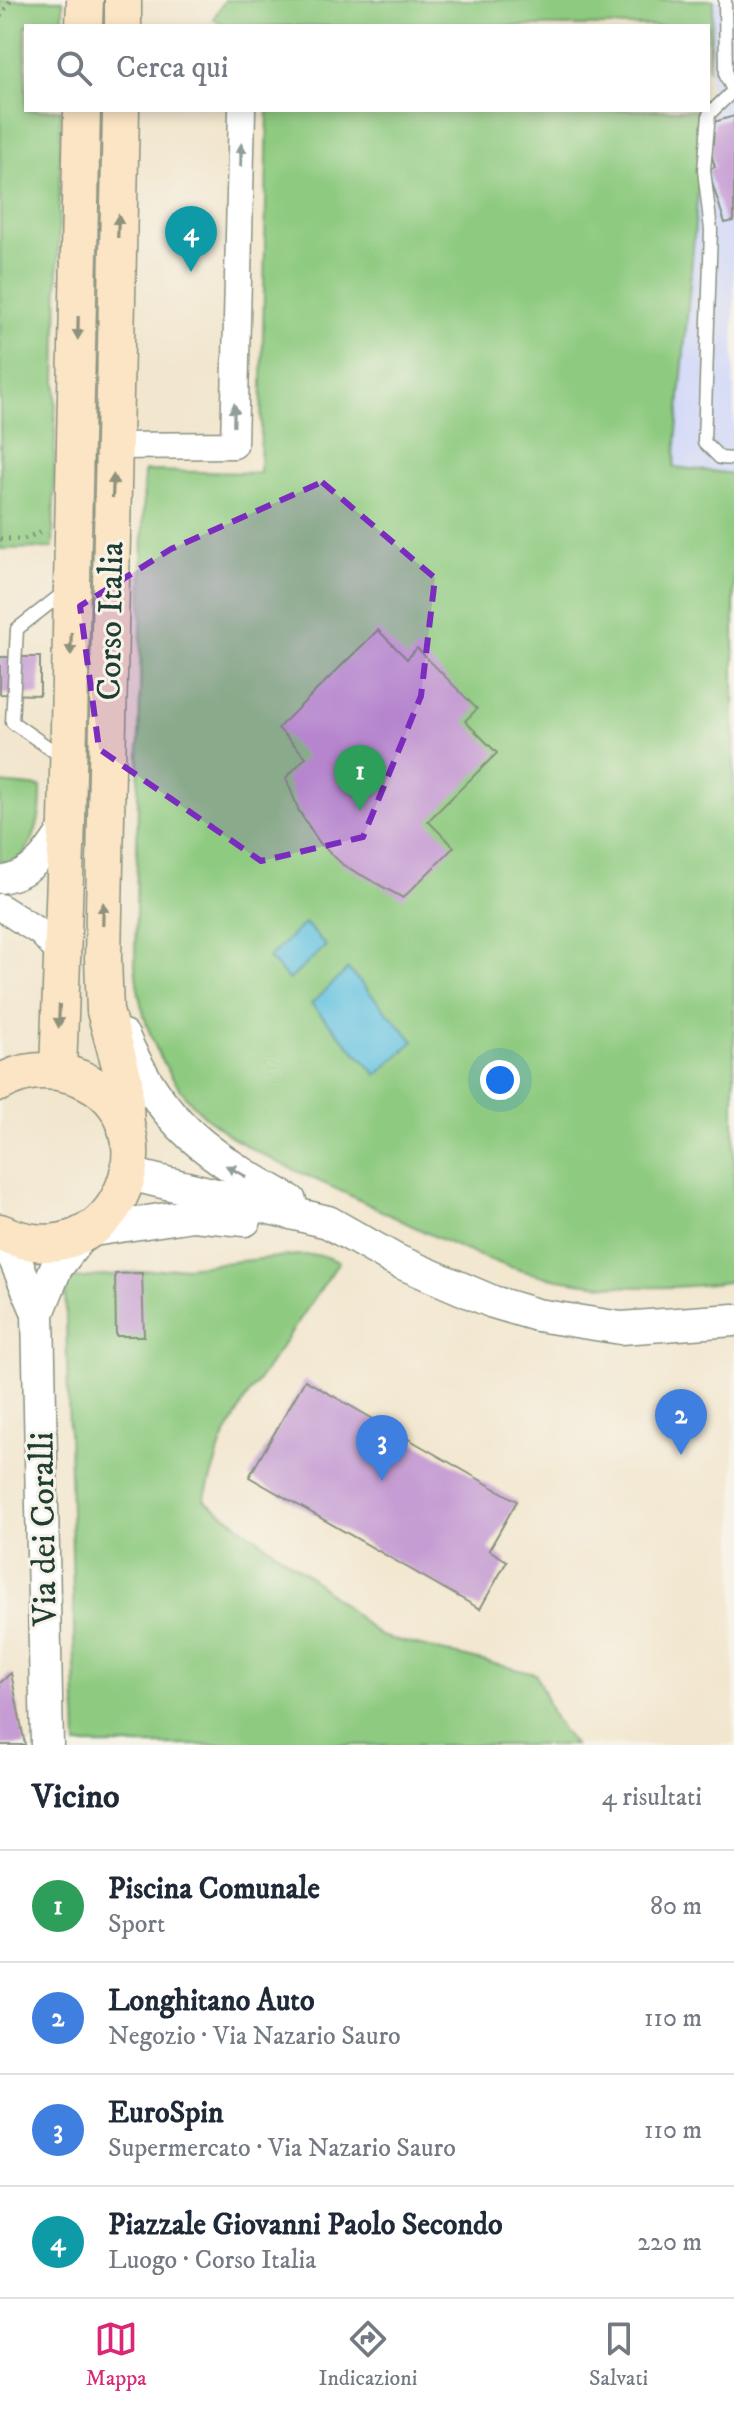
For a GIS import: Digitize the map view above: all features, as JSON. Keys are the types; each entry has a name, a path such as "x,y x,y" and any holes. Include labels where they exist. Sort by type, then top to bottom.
{"main road":[{"path":"84,24 85,0"},
{"path":"123,0 123,24"},
{"name":"Corso Italia","path":"58,1071 69,761 82,112"},
{"name":"Corso Italia","path":"121,112 103,958 105,1011 124,1080 126,1129 131,1151 129,1174"},
{"path":"0,1083 33,1071 58,1071 80,1078 100,1091 116,1108 126,1129"},
{"path":"4,1248 78,1236 110,1215 122,1195 129,1174"}],"street":[{"path":"114,446 234,445 242,112"},
{"path":"0,880 16,878 40,862 67,821"},
{"path":"0,907 41,933 61,955"},
{"path":"103,958 123,1036 160,1105 180,1128 224,1164 395,1260 493,1302 579,1324 621,1328 734,1320"},
{"path":"129,1174 328,1222"},
{"path":"38,1313 56,1268 78,1236 193,1215 234,1218 395,1260"},
{"path":"4,1248 38,1313"},
{"name":"Via dei Coralli","path":"38,1313 46,1744"}],"lane":[{"path":"725,0 726,76 733,92 709,114 704,170 711,230 704,442 720,458 734,459"},
{"path":"69,761 12,722 17,629 72,586"}],"path":[{"path":"0,16 11,0"}],"highlighted area":[{"path":"322,482 435,578 421,696 363,837 261,861 99,749 80,606 171,549"}],"shaded area":[{"path":"714,0 734,0 734,474 674,468 705,112 710,112"}],"green space":[{"path":"0,0 63,0 63,24 24,24 24,112 61,112 53,548 0,549"},
{"path":"225,0 714,0 710,47 710,24 222,24 213,19"},
{"path":"268,112 705,112 674,467 734,474 734,1281 668,1287 602,1285 532,1273 478,1255 242,1143 204,1116 167,1069 145,1019 135,965 144,471 260,473"},
{"path":"0,783 41,787 37,828 28,847 15,863 0,861"},
{"path":"321,1255 339,1262 245,1400 222,1442 204,1500 308,1575 380,1636 536,1674 555,1720 574,1745 77,1745 65,1280"}],"water":[{"path":"305,923 326,946 289,980 268,958"},
{"path":"348,969 414,1041 377,1075 311,1004"}],"building":[{"path":"734,116 734,221 725,223 708,170 715,167 711,153 714,122"},
{"path":"378,630 407,659 417,648 477,709 465,721 497,753 428,821 454,847 403,898 343,865 319,842 299,811 286,778 306,757 278,728"},
{"path":"0,657 40,657 40,695 0,694"},
{"path":"142,1273 144,1336 116,1336 115,1274"},
{"path":"305,1380 517,1501 489,1550 507,1561 480,1609 249,1477"},
{"path":"11,1673 25,1745 0,1745 0,1683"}],"place":[{"name":"Piazzale Giovanni Paolo Secondo","path":"191,272"},
{"name":"Piscina Comunale","path":"360,811"},
{"name":"Longhitano Auto","path":"681,1455"},
{"name":"EuroSpin","path":"382,1481"}]}
